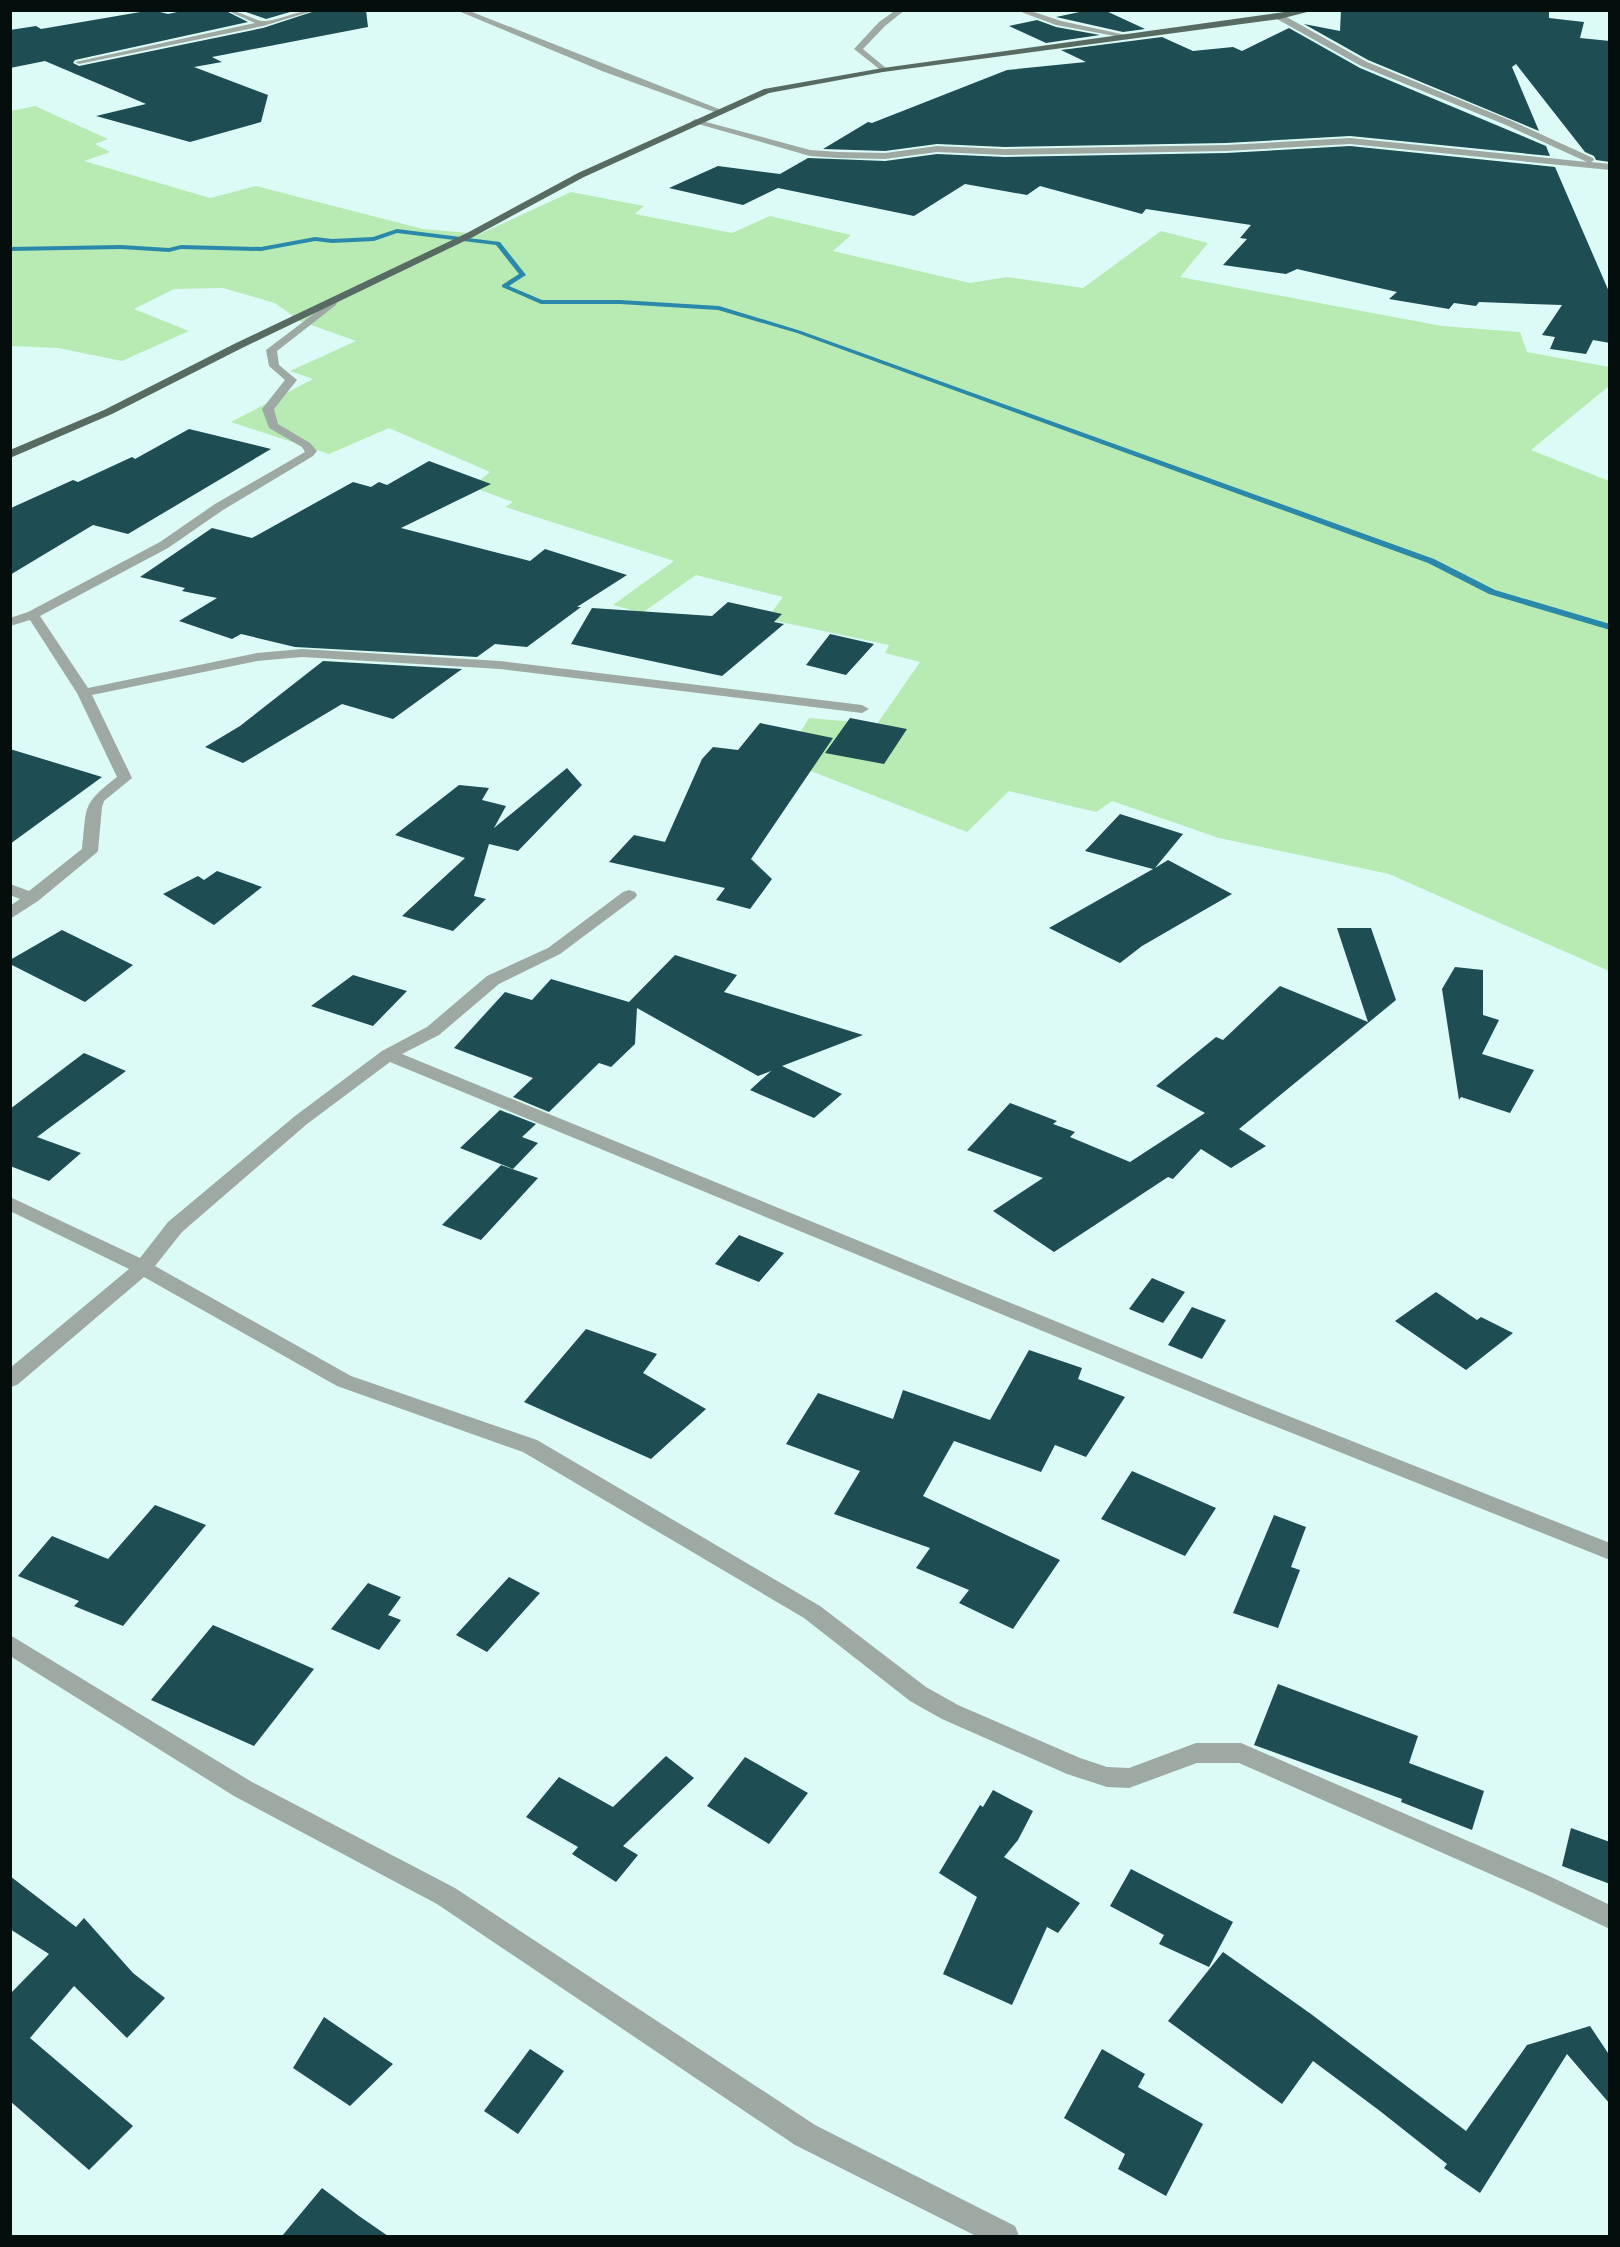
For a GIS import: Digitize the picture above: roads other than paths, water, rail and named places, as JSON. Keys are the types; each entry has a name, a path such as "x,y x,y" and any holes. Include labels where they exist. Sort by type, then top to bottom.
{"main road":[{"path":"10,455 108,412 238,346 471,235 581,175 767,91 883,70 1280,17 1312,10"}],"street":[{"path":"229,10 263,24"},
{"path":"79,62 263,24 313,10"},
{"path":"459,10 605,69 720,111"},
{"path":"883,70 858,49 882,24 902,10"},
{"path":"1019,10 1059,23 1131,37"},
{"path":"1280,17 1364,64 1509,123 1606,166"},
{"path":"695,122 810,153 831,155 885,156 937,149 1005,152 1226,148 1350,141 1606,166"},
{"path":"10,622 33,615 164,545 219,507 309,454 311,451 306,445 273,426 268,409 291,380 274,366 271,350 332,303"},
{"path":"10,914 90,851 94,807 98,799 125,778 84,693 33,615"},
{"path":"84,693 246,659 302,653 500,665 862,709"},
{"path":"10,889 32,897"},
{"path":"10,1380 143,1268 184,1219 287,1131 388,1055 434,1031 493,980 567,943 629,895"},
{"path":"388,1055 1218,1396 1610,1552"},
{"path":"10,1203 143,1268 344,1381 530,1446 812,1612 918,1694 961,1717 1075,1767 1107,1777 1129,1778 1196,1753 1241,1753 1610,1918"},
{"path":"10,1644 243,1789 446,1896 804,2135 1005,2236"}],"waterway":[{"path":"10,249 121,247 169,250 181,247 261,249 315,239 332,241 374,239 397,231 498,243 523,275 504,286 541,302 620,302 719,308 799,332 1431,561 1492,592 1610,627"}]}
